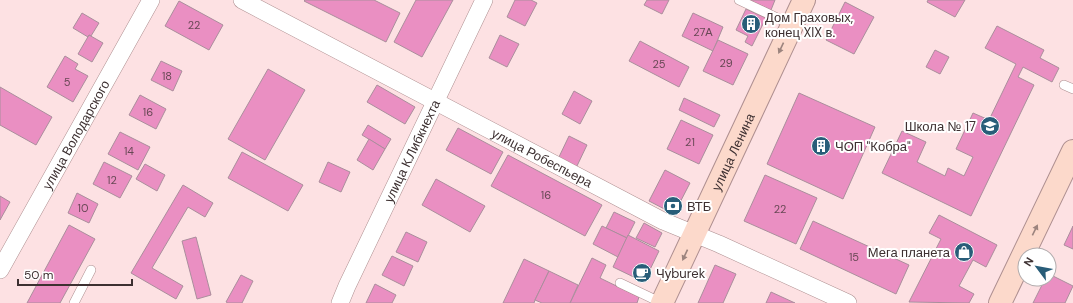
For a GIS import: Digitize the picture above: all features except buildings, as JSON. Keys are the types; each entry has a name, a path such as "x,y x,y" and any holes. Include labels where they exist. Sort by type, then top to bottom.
{"main road":[{"name":"улица Ленина","path":"662,303 804,0"},
{"path":"1000,303 1073,151"}],"street":[{"name":"улица Володарского","path":"0,270 151,0"},
{"name":"улица Робеспьера","path":"242,0 663,221 719,244 848,303"},
{"name":"улица К.Либкнехта","path":"340,303 484,0"}],"lane":[{"path":"739,0 792,25"},
{"path":"74,303 91,270"},
{"path":"620,283 662,303"}],"place":[{"name":"Дом Граховых, конец XIX в.","path":"751,24"},
{"name":"Школа № 17","path":"990,126"},
{"name":"ЧОП \"Кобра\"","path":"821,146"},
{"name":"ВТБ","path":"673,206"},
{"name":"Мега планета","path":"964,252"},
{"name":"Чуburek","path":"642,273"}]}
